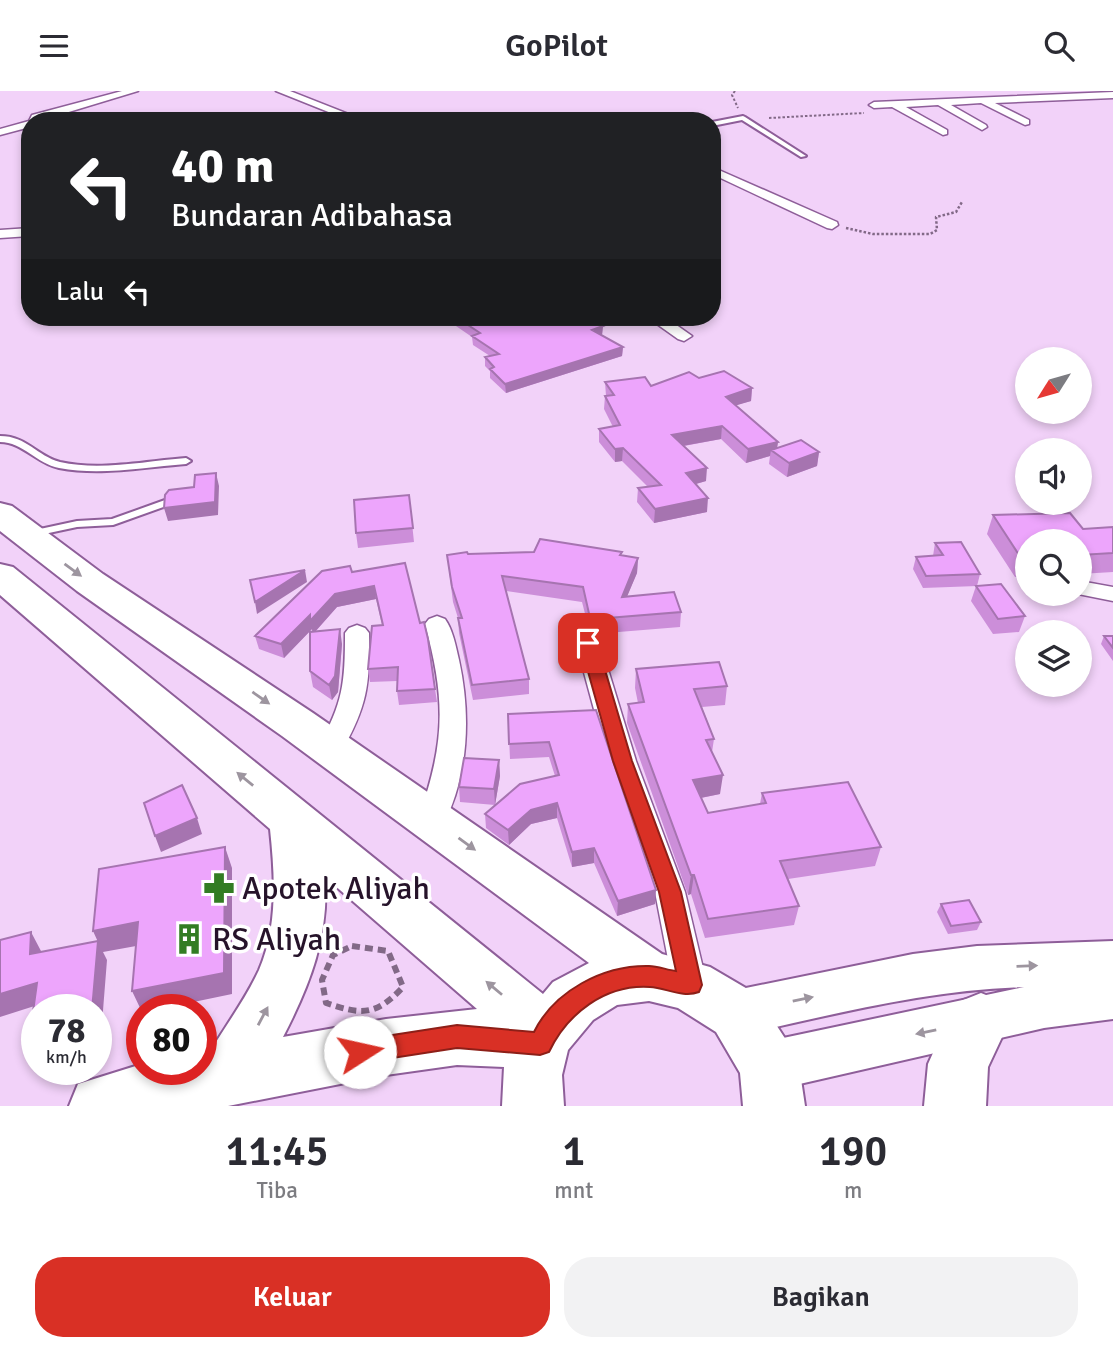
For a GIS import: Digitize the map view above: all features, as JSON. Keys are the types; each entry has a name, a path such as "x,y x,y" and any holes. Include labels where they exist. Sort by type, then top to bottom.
{"highway":[{"path":"13,524 432,819 692,991 772,1086"},
{"path":"0,575 293,818 543,1038"},
{"path":"230,1075 292,956 300,903 299,859 293,818"},
{"path":"533,1106 532,1075 543,1038 573,1001 608,981 692,991"},
{"path":"955,1106 958,1064 981,1020"},
{"path":"100,1106 162,1089 230,1075 457,1037 543,1038"}],"main road":[{"path":"692,991 925,974 977,967 1113,962"},
{"path":"772,1086 981,1020 1044,1005 1113,997"}],"street":[{"path":"55,112 133,91"},
{"path":"281,91 337,112"},
{"path":"918,91 982,127"},
{"path":"1011,91 1049,110"},
{"path":"1060,91 1091,106"},
{"path":"874,92 943,132"},
{"path":"969,92 1025,122"},
{"path":"874,106 1113,95"},
{"path":"0,132 21,126"},
{"path":"721,174 832,225"},
{"path":"0,234 21,233"},
{"path":"669,326 684,336"},
{"path":"1092,590 1113,594"},
{"path":"432,819 446,783 456,726 451,674 437,624"},
{"path":"331,747 350,716 355,699 358,633"},
{"path":"588,643 622,761 670,892 692,991"}],"lane":[{"path":"721,122 743,118 803,156"},
{"path":"0,439 15,440 45,461 68,466 186,461"},
{"path":"13,524 113,522 165,503"}],"path":[{"path":"743,118 846,115 869,112 874,110 874,106"},
{"path":"832,225 864,233 930,234 937,230 936,217 956,212 962,202"},
{"path":"352,946 388,951 403,987 386,1007 357,1013 326,1003 322,980 333,955 352,946"}],"building":[{"path":"470,326 603,326 592,330 623,347 505,384 490,369 494,367 485,357 499,354 472,336 480,333"},
{"path":"724,371 752,388 726,397 778,442 748,449 722,426 672,435 707,468 686,473 708,498 655,509 638,488 661,485 623,448 615,449 599,429 620,425 605,396 614,395 605,382 645,377 651,386 689,372 699,378"},
{"path":"801,440 819,452 789,463 771,450"},
{"path":"216,473 215,502 164,508 165,495 169,490 194,487 195,475"},
{"path":"409,495 413,528 356,533 354,500"},
{"path":"993,515 1072,515 1083,529 1015,529 1015,549"},
{"path":"1113,527 1113,553 1092,554 1092,529 1083,529"},
{"path":"540,539 622,552 620,555 638,558 622,597 674,592 681,612 590,618 583,587 502,576 529,679 472,685 458,618 462,618 452,587 447,555 467,552 534,552"},
{"path":"961,542 980,574 926,576 916,557 943,555 935,543"},
{"path":"405,563 420,623 424,622 435,689 397,691 398,667 368,669 372,626 383,625 374,586 335,594 310,621 310,615 281,644 255,636 322,571 350,566 352,572"},
{"path":"305,570 255,602 250,580"},
{"path":"1001,584 1025,616 998,619 976,586"},
{"path":"340,629 335,676 329,685 310,671 310,632"},
{"path":"1104,636 1113,636 1113,648"},
{"path":"719,662 727,686 694,689 714,739 706,740 723,775 693,780 708,813 766,803 762,793 848,782 881,847 780,861 799,906 708,919 694,875 691,875 628,704 644,702 636,669"},
{"path":"596,710 656,890 618,901 594,848 572,852 557,803 531,810 508,830 485,814 520,784 559,775 549,742 509,744 508,714"},
{"path":"464,758 499,760 494,789 459,787"},
{"path":"182,785 197,818 155,836 144,803"},
{"path":"225,847 224,973 132,991 138,922 93,931 99,869"},
{"path":"969,900 981,922 951,926 941,904"},
{"path":"31,932 30,954 98,941 93,994 35,994 37,983 0,994 0,940"}],"place":[{"name":"Apotek Aliyah","path":"219,888"},
{"name":"RS Aliyah","path":"189,939"}],"route":[{"path":"360,1052 457,1037 491,1037 540,1044 546,1032 573,1001 608,981 649,976 690,985 670,892 622,761 588,643"}]}
